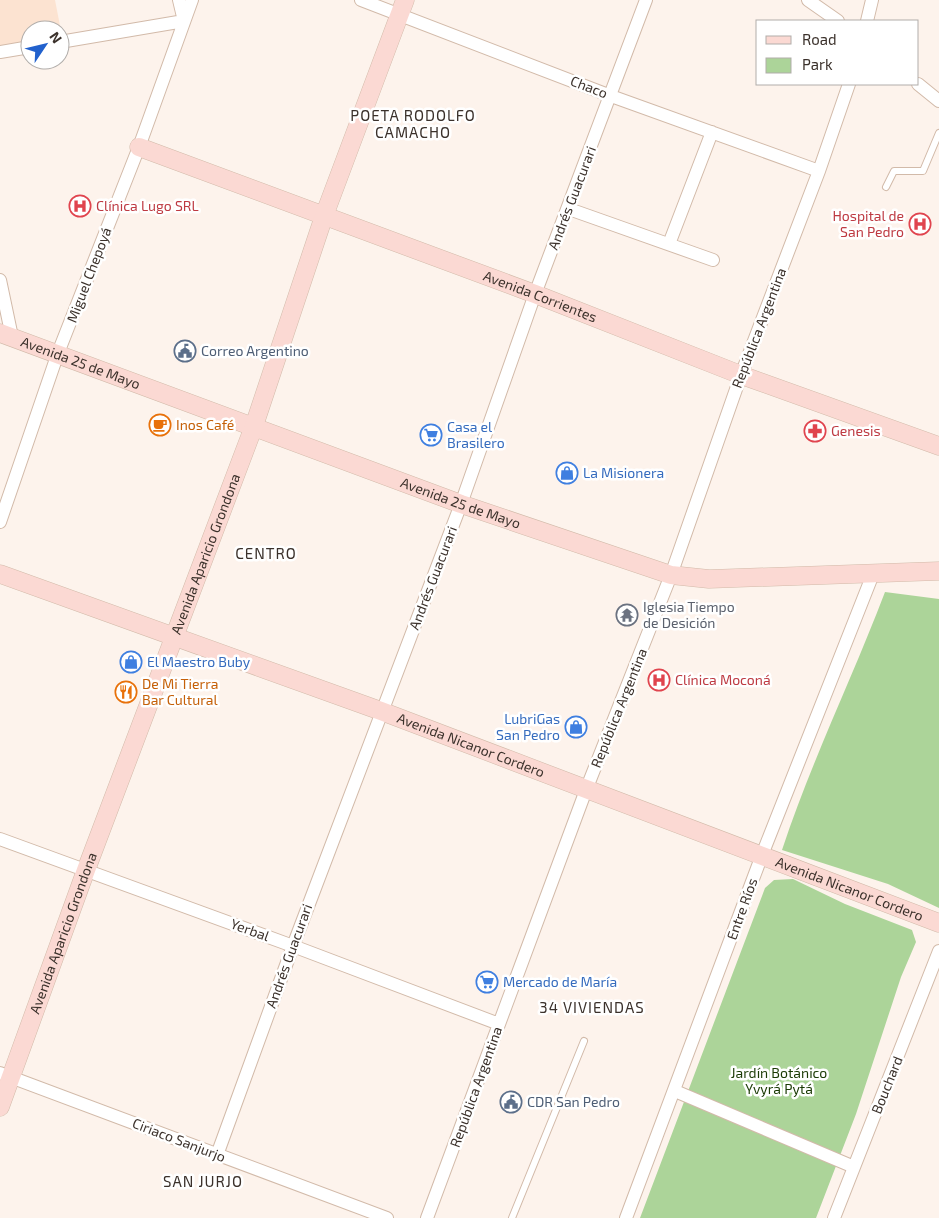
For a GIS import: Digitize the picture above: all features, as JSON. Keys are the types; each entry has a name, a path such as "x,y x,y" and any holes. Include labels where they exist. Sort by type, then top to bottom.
{"main road":[{"name":"Avenida Aparicio Grondona","path":"0,1107 6,1075 86,870 254,426 324,216 402,8"},
{"name":"Avenida Corrientes","path":"139,147 535,294 740,376 939,446"},
{"name":"Avenida 25 de Mayo","path":"6,335 461,504 671,575 708,579 939,571"},
{"name":"Avenida Nicanor Cordero","path":"0,574 381,711 939,923"}],"street":[{"path":"70,40 184,21 179,0"},
{"name":"Miguel Chepoyá","path":"0,522 58,353 139,147 192,0"},
{"name":"Chaco","path":"361,0 402,8 611,96 819,171"},
{"name":"Andrés Guacurari","path":"217,1155 381,711 461,504 535,294 569,209 646,0"},
{"path":"808,0 837,20"},
{"path":"867,20 872,0"},
{"path":"0,52 20,48"},
{"name":"República Argentina","path":"427,1218 586,790 671,575 740,376 819,171 849,85"},
{"path":"919,85 939,102"},
{"path":"668,244 712,132"},
{"path":"569,209 713,260"},
{"path":"0,280 6,335"},
{"name":"Entre Ríos","path":"626,1218 762,855 873,574"},
{"name":"Yerbal","path":"0,839 293,946 499,1024"},
{"name":"Bouchard","path":"834,1218 939,951"},
{"name":"Ciriaco Sanjurjo","path":"6,1075 387,1218"},
{"path":"675,1091 854,1167"}],"lane":[{"path":"886,188 894,171 923,171 939,133"},
{"path":"512,1218 584,1041"}],"shaded area":[{"path":"0,0 55,0 59,20 20,20 20,44 0,47"}],"green space":[{"path":"885,592 939,599 939,908 888,884 782,850 793,817"},
{"name":"Jardín Botánico Yvyrá Pytá","path":"793,879 845,904 912,930 916,942 901,977 856,1114 816,1218 640,1218 765,888 774,880"}],"place":[{"name":"Clínica Lugo SRL","path":"80,206"},
{"name":"Hospital de San Pedro","path":"920,224"},
{"name":"Correo Argentino","path":"185,351"},
{"name":"Inos Café","path":"160,425"},
{"name":"Genesis","path":"815,431"},
{"name":"Casa el Brasilero","path":"431,435"},
{"name":"La Misionera","path":"567,473"},
{"name":"Iglesia Tiempo de Desición","path":"627,615"},
{"name":"El Maestro Buby","path":"131,662"},
{"name":"Clínica Moconá","path":"659,680"},
{"name":"De Mi Tierra Bar Cultural","path":"126,692"},
{"name":"LubriGas San Pedro","path":"576,727"},
{"name":"Mercado de María","path":"487,982"},
{"name":"CDR San Pedro","path":"511,1102"}],"district":[{"name":"POETA RODOLFO CAMACHO","path":"413,124"},
{"name":"CENTRO","path":"266,554"},
{"name":"34 VIVIENDAS","path":"592,1008"},
{"name":"SAN JURJO","path":"203,1182"}]}
